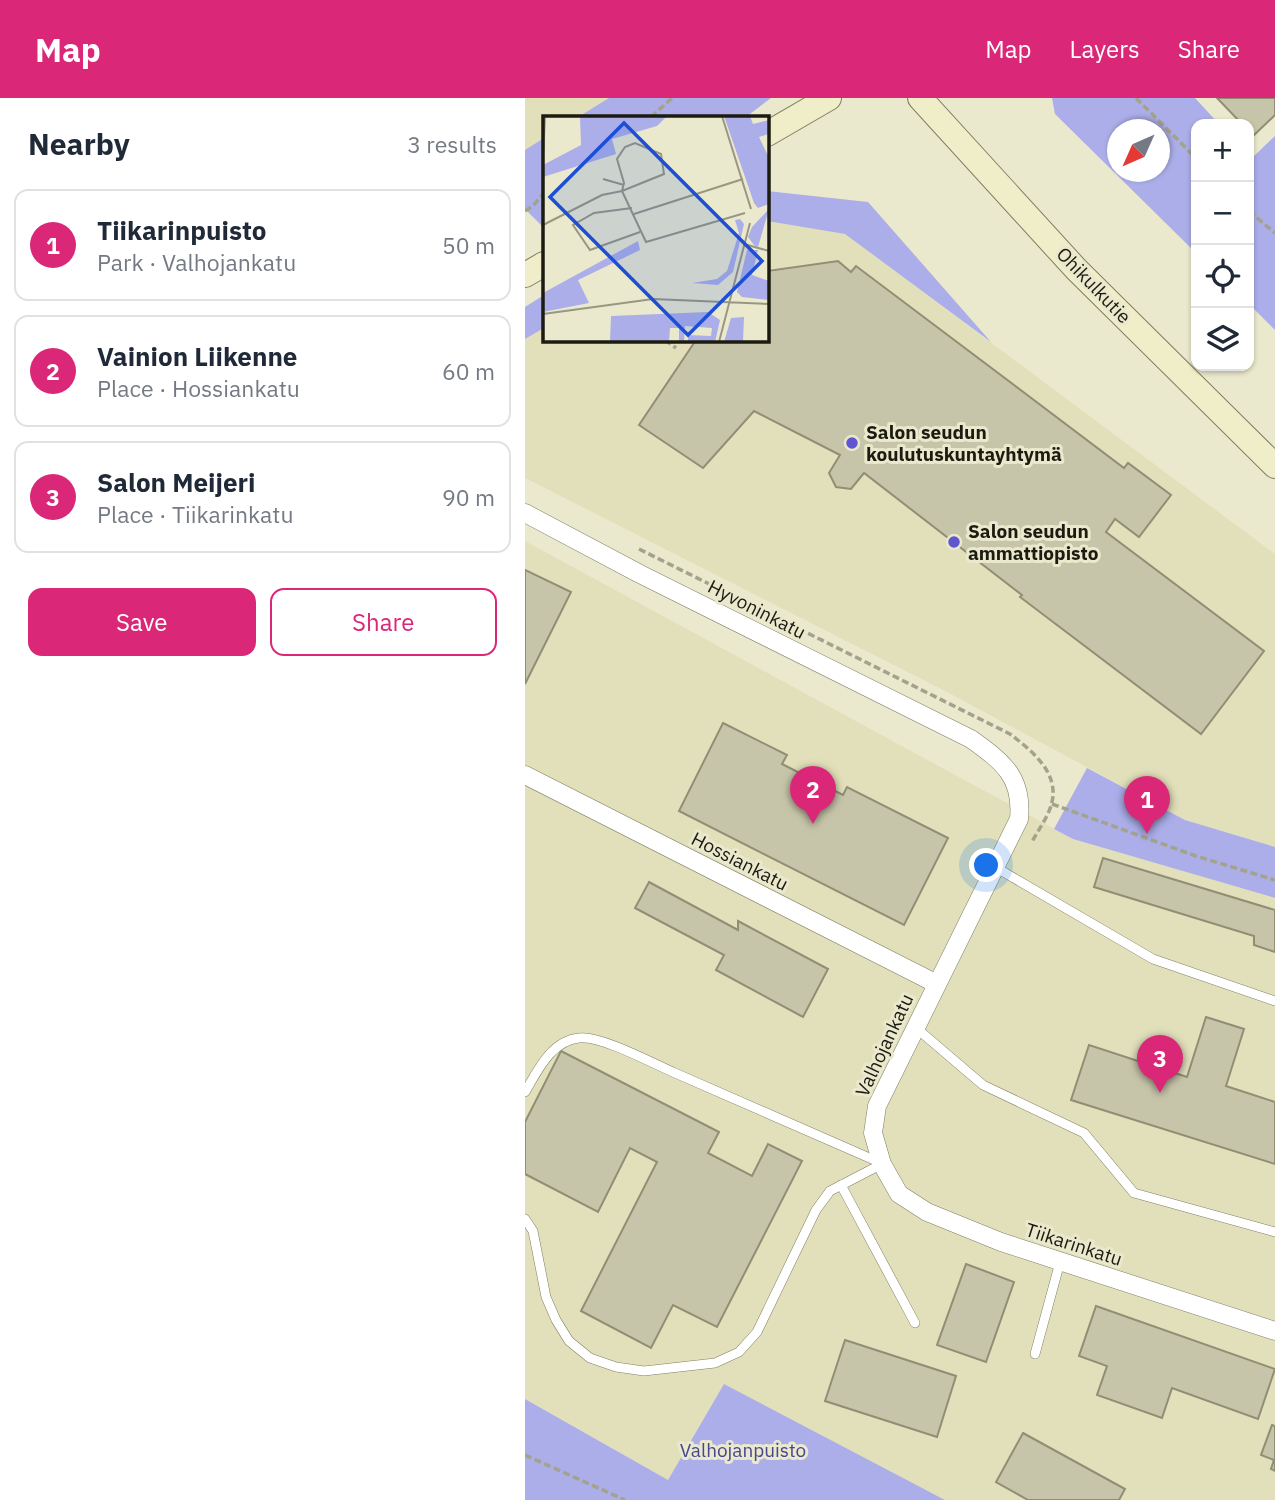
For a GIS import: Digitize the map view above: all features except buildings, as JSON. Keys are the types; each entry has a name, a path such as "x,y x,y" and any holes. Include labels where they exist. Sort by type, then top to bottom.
{"main road":[{"path":"768,133 829,98"},
{"name":"Ohikulkutie","path":"920,98 1076,269 1275,466"}],"street":[{"name":"Hyvoninkatu","path":"525,513 640,574 971,739"},
{"name":"Valhojankatu","path":"882,1164 873,1133 877,1106 1019,819 1021,801 1017,783 997,758 971,739"},
{"name":"Hossiankatu","path":"525,775 937,984"},
{"name":"Tiikarinkatu","path":"882,1164 899,1194 927,1212 1001,1242 1275,1331"}],"lane":[{"path":"996,867 1153,959 1275,1001"},
{"path":"915,1027 983,1085 1084,1133 1134,1193 1275,1231"},
{"path":"525,1092 540,1066 560,1044 582,1037 633,1054 882,1164"},
{"path":"525,1219 533,1231 546,1297 556,1320 569,1341 590,1358 616,1367 644,1371 715,1363 739,1352 757,1332 816,1210 830,1191 882,1164"},
{"path":"841,1185 915,1323"},
{"path":"1035,1354 1061,1262"}],"path":[{"path":"652,116 672,98"},
{"path":"1136,98 1191,153"},
{"path":"525,211 543,194"},
{"path":"1254,215 1275,233"},
{"path":"666,341 676,348"},
{"path":"630,545 1010,734 1035,753 1053,791 1052,804 1013,877"},
{"path":"1052,804 1196,856 1275,880"},
{"path":"525,1455 625,1500"}],"shaded area":[{"path":"525,98 609,98 580,116 543,116 543,139 525,150"},
{"name":"Salon seudun ammattiopisto","path":"768,221 845,234 1275,554 1275,847 1185,820 947,692 525,478 525,339 543,329 543,341 768,341"},
{"path":"525,541 1073,839 1275,898 1275,1500 945,1500 724,1384 668,1480 525,1399"}],"green space":[{"path":"609,98 771,98 747,116 580,116"},
{"path":"1052,98 1195,98 1214,119 1191,119 1191,248 1124,182 1170,182 1170,119 1107,119 1107,165 1055,114"},
{"path":"1275,136 1275,330 1254,309 1254,156"},
{"path":"543,139 543,226 525,209 525,150"},
{"path":"768,191 868,202 991,342 845,234 768,221"},
{"path":"543,296 543,329 525,339 525,307"},
{"path":"1087,768 1185,820 1275,847 1275,898 1073,839 1054,829"},
{"name":"Valhojanpuisto","path":"724,1384 945,1500 525,1500 525,1399 668,1480"}],"place":[{"name":"Salon seudun koulutuskuntayhtymä","path":"852,443"},
{"name":"Salon seudun ammattiopisto","path":"954,542"},
{"name":"Vainion Liikenne","path":"813,824"},
{"name":"Tiikarinpuisto","path":"1147,834"},
{"name":"Salon Meijeri","path":"1160,1093"}]}
